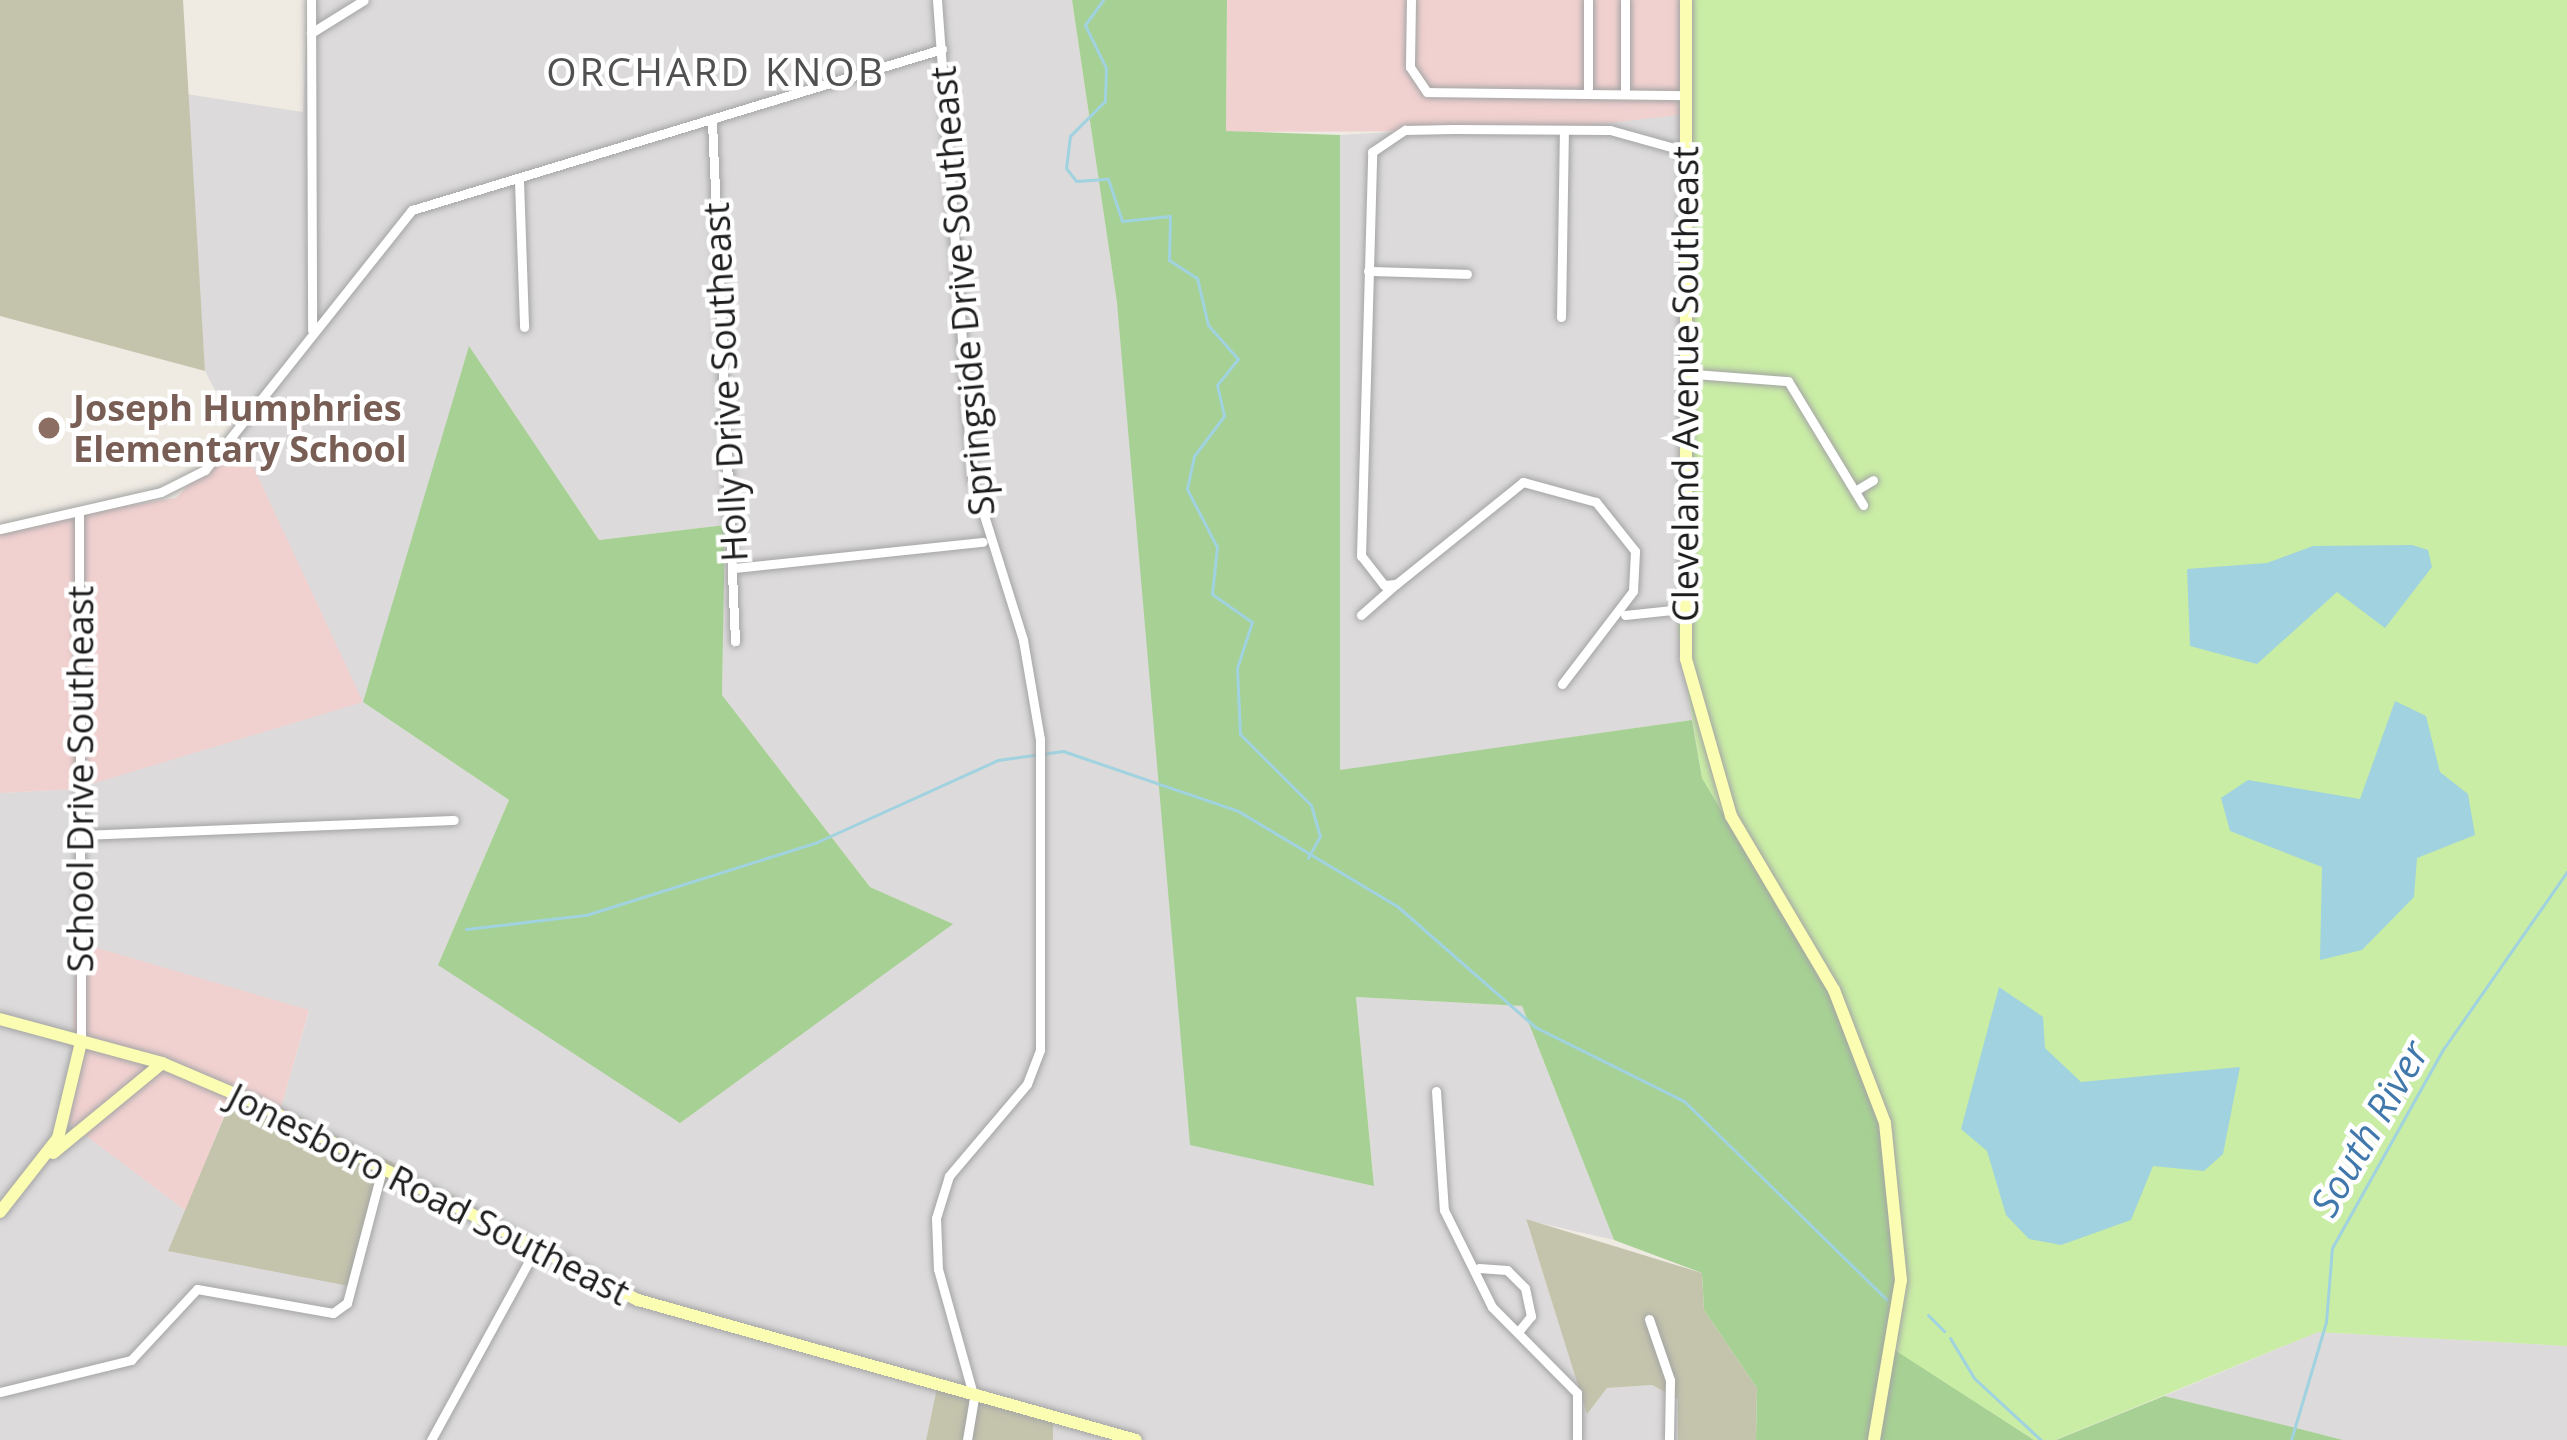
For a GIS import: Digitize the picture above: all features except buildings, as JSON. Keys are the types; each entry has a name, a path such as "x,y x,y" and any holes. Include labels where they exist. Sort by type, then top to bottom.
{"main road":[{"name":"Cleveland Avenue Southeast","path":"1686,0 1682,609 1716,778 1834,990 1885,1123 1901,1280 1874,1440"},
{"name":"Jonesboro Road Southeast","path":"0,1019 162,1064 382,1171 534,1252 672,1312 1136,1440"},
{"path":"48,1157 81,1042"},
{"path":"0,1212 48,1157 162,1064"}],"street":[{"path":"311,0 312,330"},
{"path":"311,33 364,0"},
{"name":"Springside Drive Southeast","path":"937,0 983,542 1035,687 1042,1021 1028,1084 940,1194 938,1269 974,1398"},
{"path":"1411,0 1410,68 1427,92 1588,88 1685,95"},
{"path":"1588,0 1588,88"},
{"path":"1624,0 1625,89"},
{"path":"0,529 79,515 206,470 312,330 412,210 519,182 942,49"},
{"name":"Holly Drive Southeast","path":"712,122 735,641"},
{"path":"1561,317 1564,130"},
{"path":"1396,584 1384,585 1361,556 1357,526 1372,466 1368,271 1381,138 1564,130 1685,151"},
{"path":"519,182 524,327"},
{"path":"1368,271 1467,274"},
{"path":"1683,373 1788,381 1863,505"},
{"path":"1855,491 1874,480"},
{"path":"1360,615 1523,482 1610,513 1635,551 1633,591 1625,615 1562,684"},
{"name":"School Drive Southeast","path":"79,515 81,1042"},
{"path":"734,568 983,542"},
{"path":"1633,591 1655,608"},
{"path":"1625,615 1655,608 1682,609"},
{"path":"80,835 454,820"},
{"path":"1436,1091 1444,1210 1479,1268 1492,1307 1577,1393 1577,1440"},
{"path":"0,1392 131,1360 197,1289 333,1313 347,1303 382,1171"},
{"path":"431,1440 534,1252"},
{"path":"1479,1268 1507,1270 1525,1288 1531,1316 1519,1331"},
{"path":"1649,1319 1670,1380 1669,1440"},
{"path":"967,1440 974,1398"}],"shaded area":[{"path":"0,0 183,0 205,371 0,316"},
{"path":"308,0 1072,0 1117,303 1374,1185 1356,997 1522,1006 1614,1240 1526,1220 1587,1412 1607,1388 1652,1385 1678,1399 1678,1440 1053,1440 1053,1419 937,1389 926,1440 0,1440 0,793 75,789 238,434 205,371 186,94 303,112","holes":["470,348 599,540 725,525 722,695 870,887 952,924 438,965 509,800 363,702","309,1011 279,1114 414,1174 169,1251 186,1211 69,1122"]},
{"path":"1227,0 1684,0 1680,115 1536,131 1226,132"},
{"path":"1680,115 1678,632 1692,720 1340,771 1340,135"},
{"path":"238,434 363,702 75,789 0,793 0,526 176,498"},
{"path":"77,942 309,1010 279,1114 234,1091 186,1211 69,1123"},
{"path":"235,1091 416,1173 372,1194 349,1286 168,1251"},
{"path":"1526,1219 1702,1273 1704,1310 1757,1388 1756,1440 1678,1440 1678,1399 1652,1385 1607,1388 1587,1414"},
{"path":"2318,1332 2567,1346 2567,1440 2343,1440 2164,1396"},
{"path":"937,1388 1053,1419 1053,1440 926,1440"}],"green space":[{"path":"1072,0 1227,0 1226,131 1340,135 1340,770 1692,720 1702,778 1845,1021 1885,1127 1901,1259 1890,1347 2034,1440 1756,1440 1757,1388 1704,1310 1702,1273 1614,1240 1522,1006 1356,997 1374,1186 1190,1145 1117,303"},
{"path":"1684,0 2567,0 2567,1346 2318,1332 2055,1440 2034,1440 1889,1347 1748,859 1702,778 1678,632"},
{"path":"469,346 599,540 725,525 722,695 870,887 953,924 680,1123 438,965 509,800 363,702"},
{"path":"2164,1396 2280,1424 2343,1440 2056,1440"}],"water":[{"path":"2412,545 2428,550 2432,567 2385,628 2337,592 2257,664 2190,646 2187,569 2267,563 2313,546"},
{"path":"2395,701 2426,716 2440,772 2468,794 2475,835 2417,858 2414,897 2362,950 2320,960 2322,867 2230,831 2221,798 2248,780 2360,799"},
{"path":"1999,987 2043,1017 2045,1048 2081,1082 2240,1067 2223,1154 2204,1171 2153,1166 2131,1220 2061,1245 2029,1239 2006,1215 1987,1151 1961,1129"}],"waterway":[{"path":"1103,0 1085,25 1106,68 1105,101 1070,136 1066,168 1076,181 1108,179 1122,221 1170,216 1169,260 1197,278 1208,325 1238,359 1217,385 1224,416 1194,456 1187,489 1217,547 1212,594 1252,622 1237,668 1240,734 1311,805 1320,836 1308,858"},
{"path":"466,929 586,915 815,843 998,760 1063,751 1238,811 1397,906 1535,1027 1684,1101 1887,1300"},
{"name":"South River","path":"2291,1440 2326,1322 2332,1248 2444,1048 2567,872"},
{"path":"1928,1315 1944,1331"},
{"path":"1950,1338 1974,1378 2041,1440"}],"place":[{"name":"Joseph Humphries Elementary School","path":"49,428"}],"district":[{"name":"ORCHARD KNOB","path":"716,71"}]}
